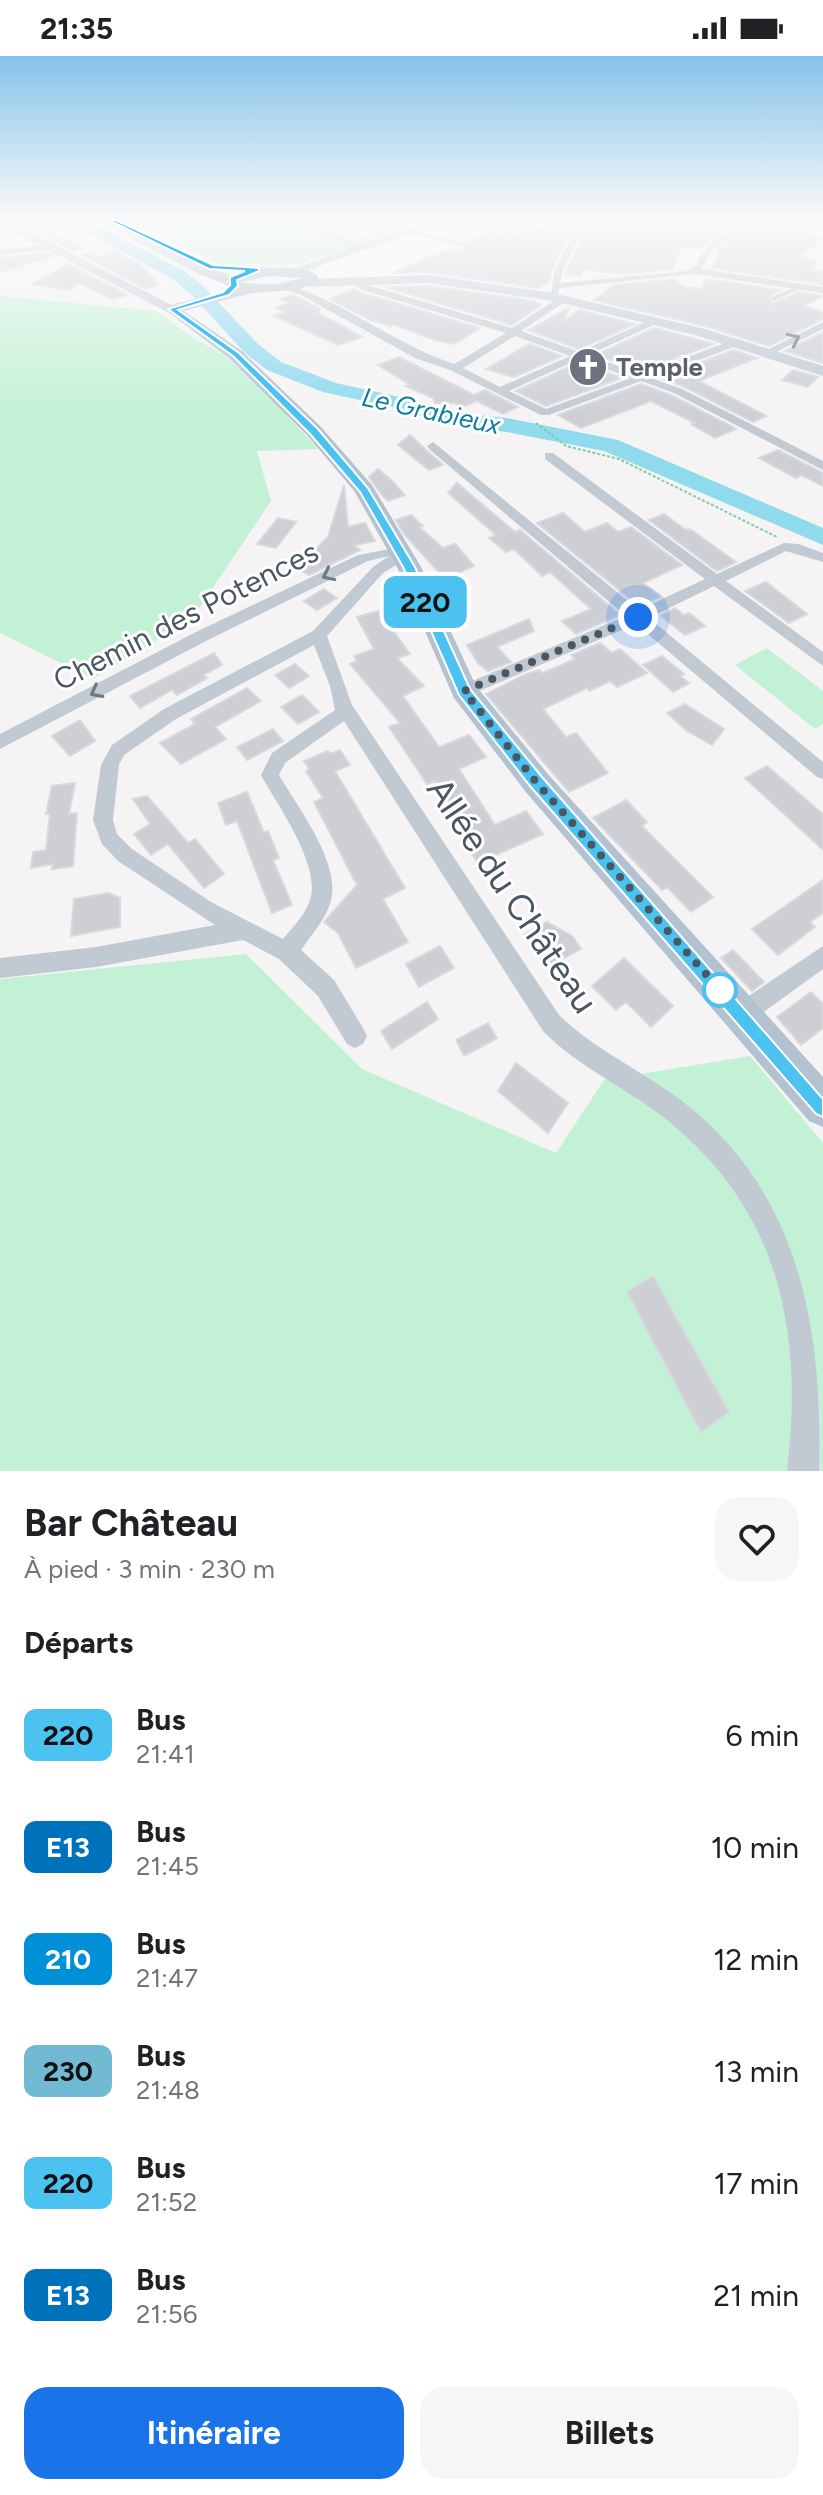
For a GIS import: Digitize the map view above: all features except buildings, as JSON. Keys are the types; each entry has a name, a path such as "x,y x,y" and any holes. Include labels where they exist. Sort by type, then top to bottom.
{"main road":[{"path":"134,286 178,307 236,355 314,431 364,490 401,551 464,691 536,782 823,1107"},
{"path":"178,307 230,286"},
{"path":"489,286 558,294 823,371"}],"street":[{"path":"319,286 419,356 454,368 500,391 533,416 552,412 735,343"},
{"path":"362,286 514,332 645,378 678,391 823,466"},
{"path":"558,286 558,294"},
{"path":"454,368 514,332 558,294 608,286"},
{"path":"801,286 823,290"},
{"path":"500,391 655,321"},
{"path":"766,353 823,325"},
{"path":"433,446 823,772"},
{"path":"549,456 823,660"},
{"path":"464,691 638,617 784,547 823,558"},
{"path":"355,1036 326,988 287,952 204,909 125,855 109,838 103,820 110,765 118,750 170,714 319,635 378,570 393,561 401,551"},
{"name":"Chemin des Potences","path":"0,742 202,636 363,558 401,551"},
{"name":"Allée du Château","path":"319,635 344,707 551,1023 577,1050 669,1107 712,1144 748,1182 776,1234 791,1272 802,1320 807,1441 803,1471"},
{"path":"287,952 318,905 322,885 311,851 270,771 278,758 335,720 344,707"},
{"path":"0,968 96,957 243,930"},
{"path":"742,1014 823,956"}],"lane":[{"path":"773,299 801,286"}],"path":[{"path":"533,416 566,446 619,459 799,549"}],"green space":[{"path":"0,296 156,311 221,353 256,382 318,449 257,451 271,501 192,619 93,679 0,633"},
{"path":"767,648 823,691 823,724 815,729 735,665"},
{"path":"246,954 362,1069 556,1153 604,1080 750,1056 823,1143 823,1471 0,1471 0,979"}],"waterway":[{"name":"Le Grabieux","path":"192,286 251,348 274,366 330,388 397,402 447,418 507,425 610,445 823,537"}],"bus line":[{"name":"220","path":"234,286 226,293 172,309 236,355 314,431 364,490 409,567 464,691 536,782 823,1107"}],"place":[{"name":"Temple","path":"588,367"}],"route":[{"path":"638,617 464,691 536,782 720,990"}]}
